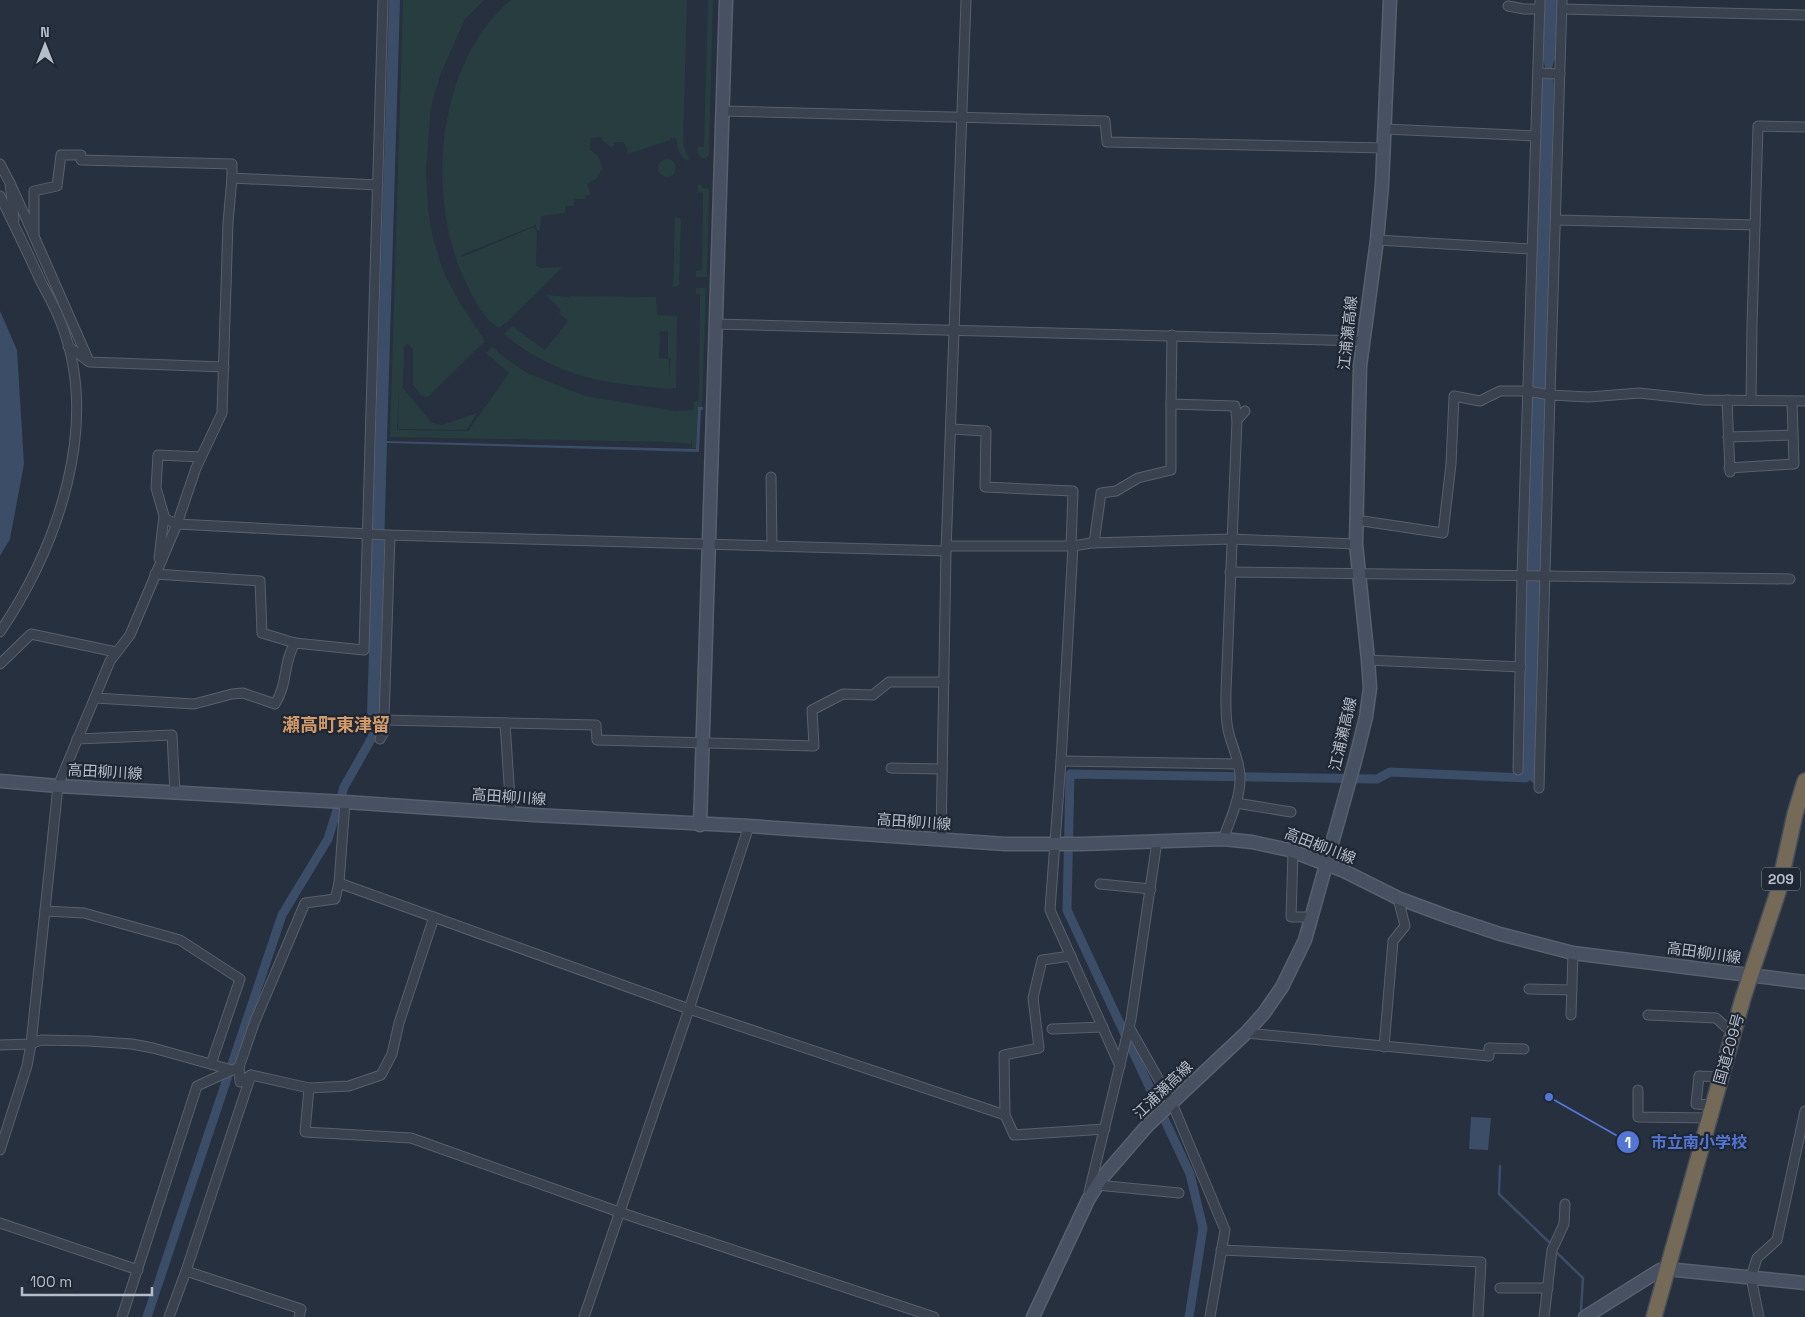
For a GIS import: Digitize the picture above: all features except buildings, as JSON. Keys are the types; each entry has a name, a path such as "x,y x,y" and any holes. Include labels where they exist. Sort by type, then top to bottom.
{"highway":[{"name":"国道209号","path":"1654,1317 1734,1030 1778,892 1795,814 1805,781"}],"main road":[{"path":"700,825 726,0"},
{"name":"江浦瀬高線","path":"1033,1317 1088,1200 1097,1185 1147,1126 1246,1033 1264,1013 1282,987 1305,940 1344,799 1366,717 1370,688 1356,544 1358,404 1362,341 1377,240 1386,129 1390,0"},
{"name":"高田柳川線","path":"0,781 511,814 749,826 1005,844 1082,844 1224,839 1252,842 1293,852 1326,864 1398,898 1500,934 1573,953 1805,982"},
{"path":"1585,1317 1656,1273 1667,1269 1805,1284"}],"street":[{"path":"157,571 260,581 262,633 295,643 364,650 383,0"},
{"path":"941,840 946,548 966,0"},
{"path":"1508,6 1524,9 1540,4 1548,73 1556,220 1539,788"},
{"path":"1518,770 1522,575 1536,136 1562,4 1805,15"},
{"path":"723,111 1106,121 1107,142 1384,148"},
{"path":"1751,400 1758,126 1805,128"},
{"path":"1386,129 1536,136"},
{"path":"0,1150 27,1066 31,1044 58,786 110,661 127,639 157,571 177,524 201,457 222,413 228,223 232,164 82,160 81,155 61,155 57,186 34,191 34,236"},
{"path":"0,164 89,362"},
{"path":"232,182 232,178 378,185"},
{"path":"10,183 14,226"},
{"path":"0,196 62,323 76,394 77,418 76,442 67,490 40,559 18,603 0,632"},
{"path":"1556,220 1755,226"},
{"path":"1377,240 1532,249"},
{"path":"716,324 1362,341"},
{"path":"1092,543 1102,493 1116,492 1138,478 1171,470 1172,335"},
{"path":"68,346 89,362 224,367"},
{"path":"1356,520 1443,532 1451,464 1454,396 1480,400 1500,391 1528,391 1550,396 1589,397 1639,393 1704,400 1805,401"},
{"path":"1726,400 1730,471 1794,464 1792,401"},
{"path":"1170,404 1235,406 1237,420 1231,539 1226,716 1238,762 1239,794 1224,839"},
{"path":"1237,420 1240,414 1245,411"},
{"path":"951,429 986,431 985,487 1073,491 1061,761 1050,910 1121,1062"},
{"path":"1728,437 1793,434"},
{"path":"157,571 164,516 156,488 158,455 201,457"},
{"path":"771,477 772,546"},
{"path":"164,516 165,519 177,524 368,534 772,546 946,548 1072,546 1092,543 1231,539 1356,544"},
{"path":"380,740 384,732 389,535"},
{"path":"1230,572 1790,579"},
{"path":"0,664 31,634 116,652"},
{"path":"95,698 194,704 243,693 275,704 282,692 289,656 295,643"},
{"path":"1368,660 1521,667"},
{"path":"384,720 596,725 597,740 814,746 812,710 843,694 873,695 889,682 944,682"},
{"path":"505,723 511,814"},
{"path":"77,739 172,735 175,793"},
{"path":"1061,761 1238,762"},
{"path":"891,768 942,769"},
{"path":"122,1317 197,1086 235,1068 305,903 335,899 339,883 345,802"},
{"path":"1236,803 1291,812"},
{"path":"584,1317 749,826"},
{"path":"1088,1200 1130,1023 1157,840"},
{"path":"1293,852 1291,916 1311,916"},
{"path":"339,883 689,1009 1005,1116"},
{"path":"1100,884 1150,889"},
{"path":"1384,1046 1393,941 1405,926 1398,898"},
{"path":"45,912 84,913 180,940 240,979 211,1064"},
{"path":"235,1068 240,1082 251,1075 309,1088 349,1086 381,1075 392,1054 399,1023 434,917"},
{"path":"1571,1015 1573,953"},
{"path":"1071,956 1042,960 1033,998 1039,1048 1004,1055 1005,1116 1014,1135 1105,1129"},
{"path":"1529,989 1572,990"},
{"path":"1648,1015 1716,1018 1727,1028 1734,1030"},
{"path":"1130,1023 1170,1105 1225,1230 1210,1317"},
{"path":"1052,1029 1103,1027"},
{"path":"1246,1033 1489,1056 1489,1048 1524,1049"},
{"path":"0,1045 31,1044 41,1040 132,1044 211,1064 235,1068"},
{"path":"169,1317 251,1075"},
{"path":"1711,1111 1696,1104 1699,1076 1721,1077"},
{"path":"309,1088 305,1132 411,1138 619,1212 934,1317"},
{"path":"1638,1090 1638,1117 1711,1111"},
{"path":"1759,1317 1751,1277 1757,1258 1778,1240 1805,1111"},
{"path":"1097,1185 1179,1194"},
{"path":"1544,1317 1552,1250 1564,1224 1564,1204"},
{"path":"0,1223 138,1270"},
{"path":"1221,1250 1481,1262 1478,1317"},
{"path":"186,1271 301,1309 299,1317"},
{"path":"1500,1288 1548,1288"}],"green space":[{"path":"403,0 484,0 465,19 441,73 431,106 426,169 428,209 433,239 444,273 460,303 485,341 428,397 422,396 413,385 413,350 408,343 402,350 404,349 403,388 432,423 442,425 477,413 467,430 398,429 399,383 397,430 468,431 509,373 486,353 492,347 527,373 585,396 676,411 693,410 694,402 699,400 700,294 696,294 696,288 706,288 702,407 698,407 696,448 692,448 692,438 691,444 670,442 390,437"},
{"path":"511,0 687,0 683,144 689,159 688,161 680,154 676,138 670,138 670,140 628,154 623,142 615,142 612,148 603,141 602,137 591,138 590,150 599,158 602,169 596,179 587,184 591,194 585,196 586,199 575,199 573,206 565,206 565,213 541,216 540,230 537,230 535,223 534,226 461,255 462,257 534,227 537,232 536,266 540,268 563,267 499,328 489,320 477,303 467,285 454,251 445,214 442,175 445,135 453,96 466,59 486,27"},
{"path":"708,0 713,0 709,155 702,158 698,153 698,147 704,147"},
{"path":"667,159 673,162 676,168 673,174 667,177 661,174 658,168 661,162"},
{"path":"698,184 702,188 709,189 707,277 696,277 696,271 702,270 703,193 698,192"},
{"path":"675,217 681,219 679,284 673,287"},
{"path":"546,295 568,297 570,299 569,296 656,297 657,315 677,316 676,388 663,389 585,377 535,356 504,334 512,326 545,350 568,321 559,313 561,310","holes":["660,331 668,331 668,358 671,358 669,378 669,359 659,358"]}],"water":[{"path":"389,0 400,0 387,441 696,449 698,407 703,407 703,410 701,410 699,452 387,443 379,729 373,742 369,739 367,715"},
{"path":"1545,0 1557,0 1555,58 1552,68 1554,86 1534,784 1521,771 1542,87 1545,67 1543,59 1541,59 1543,56"},
{"path":"0,311 17,350 24,464 10,539 0,556"},
{"path":"1471,1117 1491,1118 1488,1150 1469,1149"}],"waterway":[{"path":"147,1317 282,915 328,839 344,787 374,734 374,730"},
{"path":"1189,1317 1203,1228 1190,1174 1067,910 1070,774 1377,779 1390,772 1526,778 1526,765"},
{"path":"1500,1166 1499,1194 1551,1244"},
{"path":"1556,1252 1583,1278 1581,1310"}],"place":[{"name":"市立南小学校","path":"1549,1097"}],"district":[{"name":"瀬高町東津留","path":"336,725"}]}
